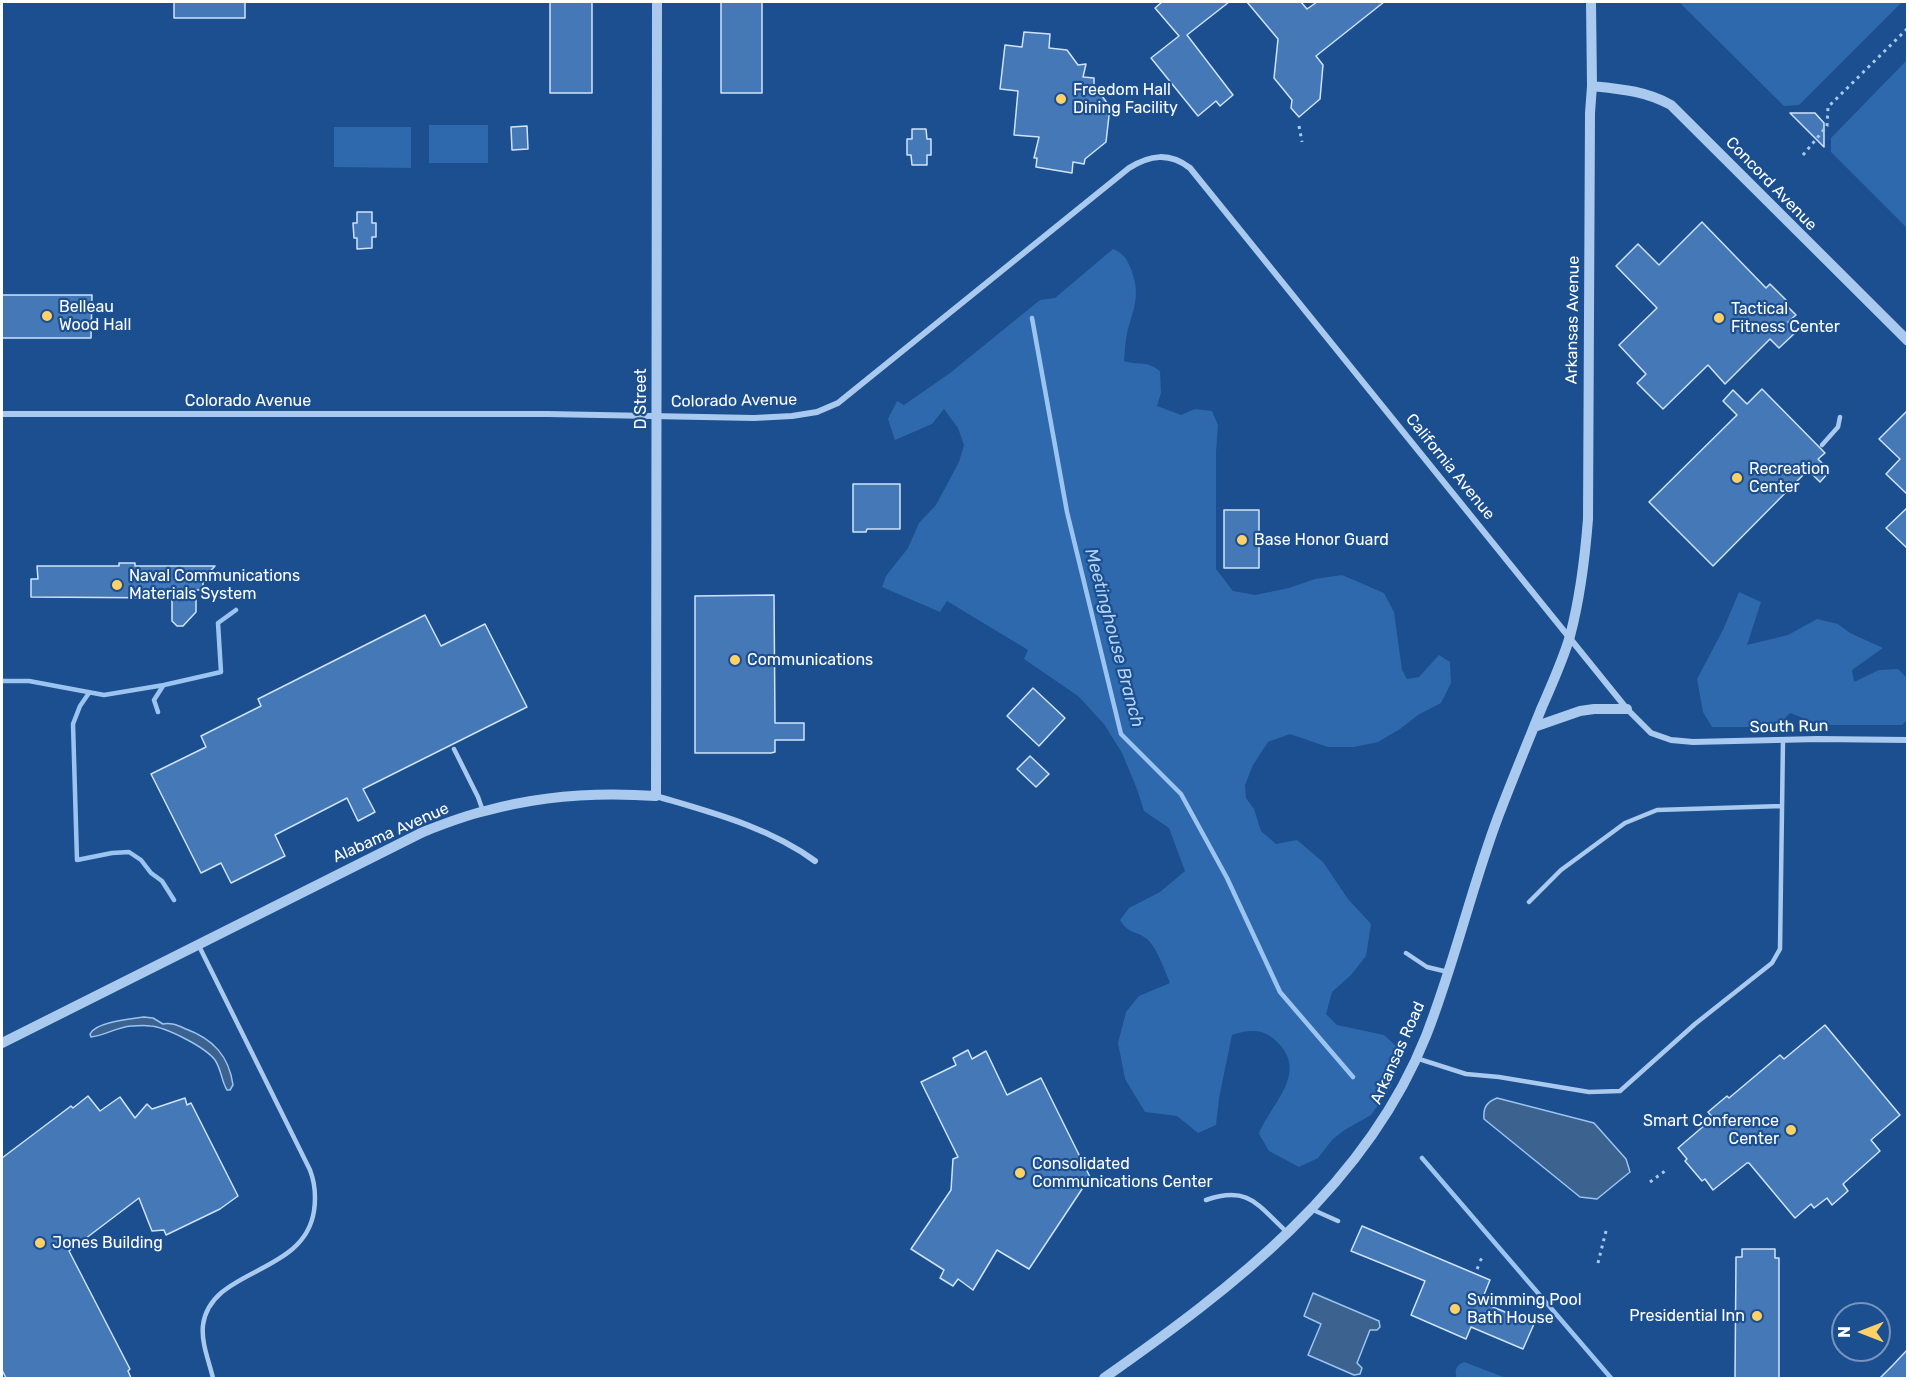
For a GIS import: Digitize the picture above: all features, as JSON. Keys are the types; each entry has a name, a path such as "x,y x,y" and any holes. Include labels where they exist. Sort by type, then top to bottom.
{"street":[{"name":"D Street","path":"656,796 657,2"},
{"name":"Arkansas Avenue","path":"1569,638 1583,572 1587,519 1591,2"},
{"name":"Concord Avenue","path":"1592,86 1642,92 1671,105 1908,341"},
{"name":"Colorado Avenue","path":"2,414 547,414 754,418 792,416 828,408 852,391 1129,168 1147,159 1167,157 1190,168 1216,200"},
{"name":"California Avenue","path":"1216,200 1627,709 1651,733 1671,740"},
{"name":"Arkansas Road","path":"1104,1378 1197,1310 1288,1233 1341,1176 1379,1128 1394,1103 1426,1036 1497,822 1569,638"},
{"path":"1534,727 1580,711 1627,709"},
{"name":"South Run","path":"1671,740 1693,742 1908,740"},
{"name":"Alabama Avenue","path":"2,1042 423,832 483,811 536,800 656,796 722,815 795,846 815,861"}],"lane":[{"path":"1822,445 1838,427 1840,417"},
{"path":"1416,1058 1466,1074 1499,1077 1589,1092 1620,1090 1695,1024 1772,963 1780,949 1783,740"},
{"path":"454,749 483,811"},
{"path":"1529,902 1561,870 1625,823 1657,810 1782,806"},
{"path":"198,943 310,1170 315,1196 313,1217 301,1239 290,1252 265,1268 229,1286 213,1302 203,1323 204,1347 213,1378"},
{"path":"1406,953 1427,967 1448,972"},
{"path":"1206,1200 1221,1195 1235,1194 1249,1198 1288,1233"},
{"path":"1311,1209 1338,1221"}],"path":[{"path":"1803,155 1827,126 1828,107 1908,28"},
{"path":"1299,126 1302,142"},
{"path":"1650,1182 1665,1171"},
{"path":"1598,1263 1606,1231"}],"shaded area":[{"path":"1679,2 1902,2 1799,105 1784,106"},
{"path":"1907,60 1907,228 1831,152 1831,138"},
{"path":"429,125 488,125 488,163 429,163"},
{"path":"334,127 411,127 411,168 334,167"},
{"path":"1113,249 1126,259 1136,287 1135,301 1126,336 1124,361 1147,364 1160,371 1161,393 1157,406 1181,415 1195,409 1212,411 1218,425 1216,569 1233,591 1255,595 1289,588 1315,579 1342,575 1384,593 1394,612 1402,670 1407,679 1419,677 1439,655 1450,662 1451,683 1441,703 1418,715 1400,729 1378,742 1354,747 1328,747 1290,734 1268,742 1253,765 1245,785 1246,798 1254,809 1261,831 1276,844 1297,840 1323,862 1348,899 1371,924 1366,956 1351,975 1332,992 1326,1014 1337,1025 1384,1035 1397,1047 1399,1062 1391,1087 1371,1115 1343,1131 1332,1140 1318,1158 1299,1167 1269,1151 1259,1134 1289,1076 1289,1064 1285,1052 1275,1040 1265,1033 1249,1031 1232,1035 1216,1125 1198,1133 1177,1116 1145,1112 1125,1079 1118,1043 1126,1012 1139,996 1170,983 1151,943 1143,936 1126,928 1120,920 1129,908 1160,892 1185,871 1169,828 1144,811 1122,753 1104,724 1078,696 1024,659 1028,650 947,601 940,612 882,587 886,576 908,548 919,523 936,505 959,462 964,445 958,428 944,409 932,424 895,440 888,419 897,401 904,405 950,373 1040,300 1055,298"},
{"path":"1739,592 1761,602 1747,645 1788,635 1817,619 1838,624 1850,633 1883,648 1852,670 1854,682 1879,670 1898,669 1907,678 1907,720 1902,725 1821,725 1790,713 1776,727 1712,727 1703,712 1697,679 1723,630"},
{"path":"144,1017 153,1018 163,1024 181,1027 212,1043 228,1065 233,1085 230,1090 227,1090 217,1064 210,1055 166,1030 157,1027 131,1026 91,1037 93,1030 106,1024"},
{"path":"1497,1098 1594,1123 1626,1159 1630,1172 1597,1199 1580,1197 1484,1119 1486,1106"},
{"path":"1313,1293 1379,1321 1380,1327 1377,1330 1370,1330 1357,1363 1362,1368 1360,1374 1354,1375 1308,1355 1321,1324 1304,1316"},
{"path":"1464,1362 1506,1378 1457,1378 1456,1368"}],"building":[{"path":"174,2 245,2 245,18 174,18"},
{"path":"550,2 592,2 592,93 550,93"},
{"path":"721,2 762,2 762,93 721,93"},
{"path":"1162,2 1229,2 1187,35 1233,95 1220,106 1216,101 1198,116 1151,58 1179,36 1155,8"},
{"path":"1247,2 1301,2 1307,9 1317,2 1384,2 1316,56 1323,65 1320,99 1299,117 1291,108 1292,100 1274,78 1278,39"},
{"name":"Freedom Hall Dining Facility","path":"1024,32 1050,34 1049,48 1067,50 1078,65 1086,64 1083,77 1094,78 1094,85 1110,107 1106,142 1085,159 1084,164 1073,162 1072,173 1036,167 1037,158 1034,158 1039,137 1014,135 1018,91 1000,89 1005,45 1022,47"},
{"path":"1790,113 1815,113 1824,123 1824,147"},
{"path":"527,126 528,149 512,150 511,127"},
{"path":"912,129 926,129 927,139 931,139 931,155 927,155 927,165 912,165 911,155 907,155 907,139 912,139"},
{"path":"357,212 372,212 372,223 376,223 376,237 372,237 372,248 357,249 353,223 357,223"},
{"name":"Tactical Fitness Center","path":"1702,222 1766,288 1770,284 1787,301 1785,304 1796,315 1788,322 1797,331 1779,348 1770,339 1725,384 1708,365 1663,409 1637,383 1646,374 1619,345 1657,308 1616,266 1638,244 1659,265"},
{"name":"Belleau Wood Hall","path":"2,295 92,295 91,338 2,338"},
{"name":"Recreation Center","path":"1762,389 1825,453 1818,459 1830,471 1820,482 1808,470 1713,566 1649,502 1737,415 1723,401 1733,390 1747,404"},
{"path":"1908,410 1908,495 1886,474 1900,459 1879,439"},
{"path":"853,484 900,484 900,529 867,529 866,532 853,532"},
{"path":"1908,507 1908,549 1886,528"},
{"name":"Base Honor Guard","path":"1224,510 1259,510 1259,568 1224,568"},
{"name":"Naval Communications Materials System","path":"119,563 135,563 135,566 215,566 203,579 203,590 196,590 196,612 183,626 177,626 172,621 172,598 31,597 31,579 38,579 37,566 119,566"},
{"name":"Communications","path":"774,595 775,723 804,723 804,740 775,740 775,752 771,753 695,753 695,596"},
{"path":"425,615 441,646 485,624 527,707 363,789 375,812 358,821 347,798 275,835 285,856 231,883 221,863 201,873 151,774 206,747 201,736 261,706 258,699"},
{"path":"1033,688 1065,718 1039,746 1007,716"},
{"path":"1030,756 1049,774 1036,787 1017,769"},
{"name":"Smart Conference Center","path":"1825,1025 1900,1115 1871,1140 1880,1151 1843,1184 1848,1191 1832,1205 1827,1198 1814,1208 1811,1204 1795,1218 1749,1163 1713,1190 1705,1179 1702,1181 1685,1161 1687,1159 1678,1148 1713,1118 1708,1112 1727,1096 1729,1098 1780,1055 1784,1059"},
{"name":"Consolidated Communications Center","path":"968,1050 972,1059 986,1051 1007,1095 1041,1078 1090,1177 1029,1269 997,1250 973,1290 958,1279 953,1286 940,1278 944,1270 911,1249 951,1190 953,1159 958,1157 921,1082 956,1065 953,1058"},
{"name":"Jones Building","path":"88,1096 100,1111 120,1097 135,1118 147,1104 152,1109 185,1098 187,1105 191,1103 238,1196 220,1209 166,1235 164,1230 152,1231 139,1198 69,1251 130,1369 128,1371 131,1378 6,1378 2,1370 2,1158 71,1106 73,1108"},
{"path":"1362,1226 1490,1280 1481,1302 1534,1324 1523,1349 1471,1327 1466,1339 1411,1315 1425,1281 1351,1251"},
{"name":"Presidential Inn","path":"1742,1249 1775,1249 1775,1258 1779,1258 1779,1378 1735,1378 1736,1257 1742,1257"},
{"path":"1908,1349 1908,1378 1880,1378 1893,1365"}],"waterway":[{"name":"Meetinghouse Branch","path":"1032,318 1067,512 1121,734 1181,794 1227,878 1280,992 1353,1077"},
{"path":"2,681 29,681 104,695 221,672 218,623 236,610"},
{"path":"158,712 154,700 163,686"},
{"path":"89,693 80,706 73,724 77,860 129,852 141,860 151,873 162,881 174,900"},
{"name":"Meetinghouse Branch","path":"1422,1158 1611,1378"}],"place":[{"name":"Freedom Hall Dining Facility","path":"1061,99"},
{"name":"Belleau Wood Hall","path":"47,316"},
{"name":"Tactical Fitness Center","path":"1719,318"},
{"name":"Recreation Center","path":"1737,478"},
{"name":"Base Honor Guard","path":"1242,540"},
{"name":"Naval Communications Materials System","path":"117,585"},
{"name":"Communications","path":"735,660"},
{"name":"Smart Conference Center","path":"1791,1130"},
{"name":"Consolidated Communications Center","path":"1020,1173"},
{"name":"Jones Building","path":"40,1243"},
{"name":"Swimming Pool Bath House","path":"1455,1309"},
{"name":"Presidential Inn","path":"1757,1316"}]}
